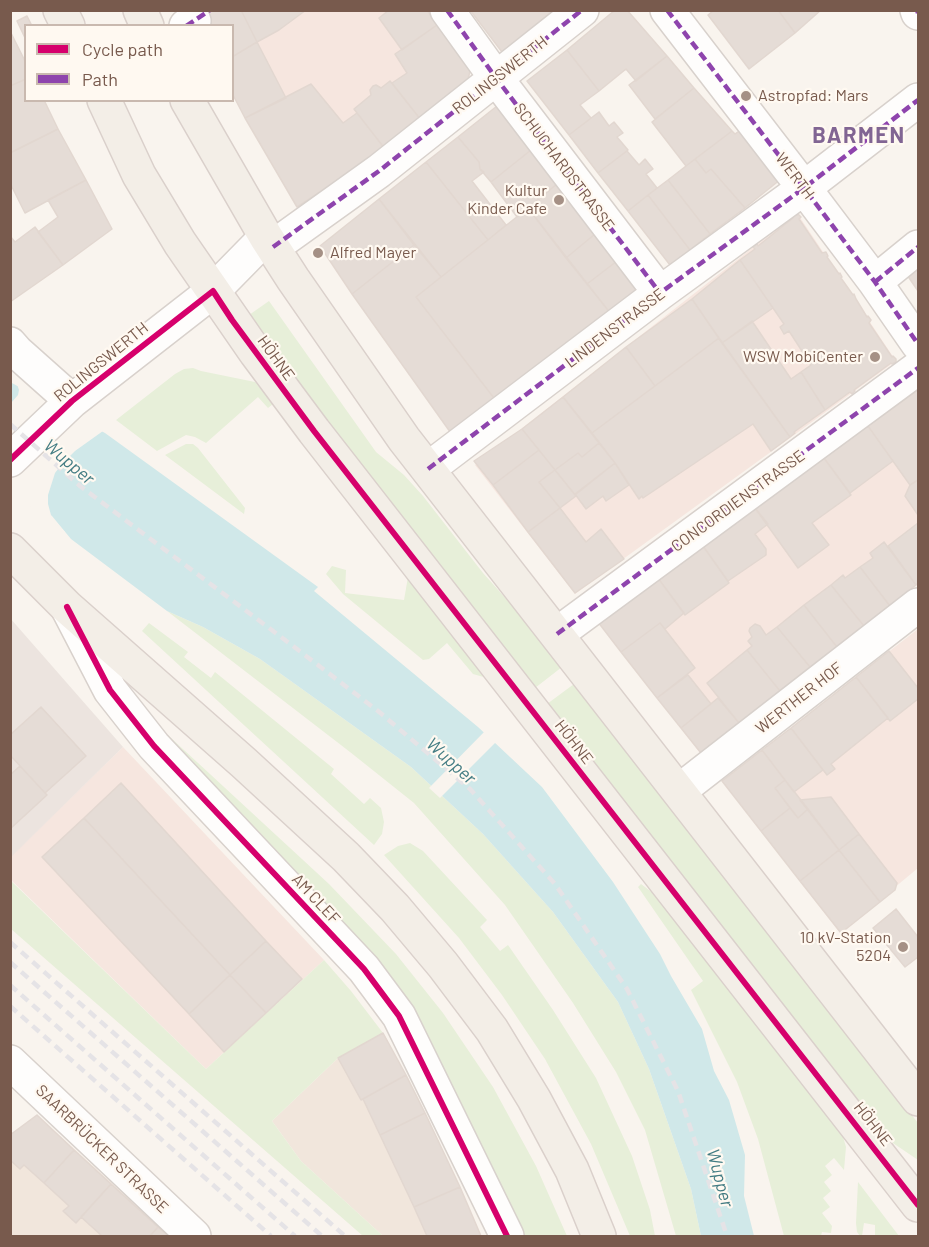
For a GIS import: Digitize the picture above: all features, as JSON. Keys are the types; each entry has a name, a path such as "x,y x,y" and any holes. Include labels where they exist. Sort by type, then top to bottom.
{"main road":[{"path":"60,10 67,24"},
{"path":"140,10 146,24"},
{"name":"HÖHNE","path":"105,102 138,175 180,243 250,345 314,431 913,1194"},
{"path":"188,102 270,242 398,430 918,1099"},
{"name":"AM CLEF","path":"10,550 67,607 244,762 346,857 395,908 443,965 498,1040 534,1099 572,1170 599,1236"}],"street":[{"name":"SCHUCHARDSTRASSE","path":"447,10 660,293"},
{"name":"ROLINGSWERTH","path":"10,460 69,404 213,291 270,242 379,171 582,10"},
{"name":"WERTH","path":"667,10 875,282 918,344"},
{"name":"LINDENSTRASSE","path":"428,469 918,100"},
{"path":"875,282 918,247"},
{"path":"14,348 69,404"},
{"name":"CONCORDIENSTRASSE","path":"557,634 918,368"},
{"name":"WERTHER HOF","path":"679,791 918,605"},
{"name":"AM CLEF","path":"67,607 110,690 154,746 363,969 399,1016 507,1236"},
{"name":"SAARBRÜCKER STRASSE","path":"10,1062 194,1236"}],"shaded area":[{"path":"189,11 427,11 469,71 467,84 372,160 297,207 234,96 234,24 226,24"},
{"path":"797,213 896,361 575,594 475,465"},
{"path":"918,390 918,583 700,753 598,622"},
{"path":"10,618 123,747 11,857 10,857"},
{"path":"918,629 918,868 840,933 722,781"},
{"path":"123,747 324,960 206,1069 11,880 10,857"},
{"path":"383,1033 425,1113 481,1236 383,1236 301,1161 272,1121 337,1059"},
{"path":"37,1115 170,1236 11,1236 11,1135"}],"green space":[{"path":"269,301 376,452 404,475 423,496 483,573 525,620 562,667 535,688 357,460 249,315"},
{"path":"193,368 255,382 273,404 268,408 258,397 206,443 186,435 157,451 116,420 175,374 184,369"},
{"path":"186,444 193,444 198,448 245,508 244,514 165,455"},
{"path":"332,566 346,570 345,593 404,600 408,577 487,678 473,674 447,643 429,659 423,660 343,594 326,574"},
{"path":"167,611 203,627 260,659 411,767 483,834 553,912 618,1002 649,1069 691,1189 701,1236 676,1236 645,1130 616,1072 573,1003 505,905 414,803"},
{"path":"149,623 188,652 184,657 211,678 215,672 334,769 331,774 364,804 370,798 381,808 384,822 382,834 374,845 142,631"},
{"path":"574,684 918,1123 918,1160 887,1139 547,704"},
{"path":"158,726 329,884 396,954 443,1013 493,1087 536,1166 567,1236 521,1236 431,1052"},
{"path":"410,843 423,851 487,920 480,927 500,951 508,945 596,1078 632,1156 650,1210 655,1236 630,1236 591,1144 545,1059 502,995 459,938 384,855 398,846"},
{"path":"10,880 206,1069 324,960 383,1033 337,1059 272,1121 301,1161 383,1236 363,1236 11,929"},
{"path":"641,884 653,893 841,1130 846,1147 844,1170 834,1158 825,1166 832,1175 824,1182 831,1191 823,1198 830,1207 822,1213 832,1226 831,1233 822,1232 821,1236 784,1236 758,1139 737,1082 691,990 703,981 638,887"},
{"path":"858,1182 899,1236 875,1236 875,1225 864,1223 862,1236 860,1236 856,1223"}],"water":[{"name":"Wupper","path":"10,382 105,433 318,587 314,591 478,727 542,787 613,882 660,954 702,1029 714,1071 729,1100 745,1155 744,1196 754,1236 701,1236 691,1189 649,1069 618,1002 553,912 483,834 411,767 260,659 203,627 167,611 71,539 52,516 38,509 11,484"}],"pier":[{"path":"12,379 103,431 75,451 55,473 48,495 48,504 56,524 65,532 63,534 50,518 36,511 10,488 11,403 19,390"},
{"path":"486,730 497,741 440,798 429,788"}],"building":[{"path":"194,10 241,10 257,42 234,56 234,24 197,24"},
{"path":"241,10 306,10 279,30 257,42"},
{"path":"389,10 427,10 437,25 402,50 379,18"},
{"path":"470,10 554,10 502,52"},
{"path":"615,10 627,10 667,56 636,81 626,69 599,91 567,50"},
{"path":"714,10 778,10 795,33 749,69 708,15"},
{"path":"778,10 821,10 795,33"},
{"path":"27,16 31,24 24,24 24,36 17,21"},
{"path":"437,25 470,71 467,84 421,120 392,83 407,73 395,54"},
{"path":"10,31 24,59 24,80 10,86"},
{"path":"257,42 286,98 245,118 234,97 234,56"},
{"path":"567,50 599,91 580,105 591,118 569,135 527,81"},
{"path":"667,56 694,88 655,119 629,85"},
{"path":"24,80 24,102 45,102 58,129 10,153 10,86"},
{"path":"390,81 421,120 385,149 354,109 371,95 370,90 373,86 381,88"},
{"path":"311,84 343,123 357,113 385,149 297,207 245,118"},
{"path":"694,88 732,131 686,166 652,122"},
{"path":"497,106 531,150 491,182 480,169 479,162 458,137"},
{"path":"599,112 609,126 614,122 623,133 617,137 628,150 598,173 569,135"},
{"path":"58,129 86,180 25,213 10,183 10,153"},
{"path":"742,129 781,179 745,208 711,169 706,173 695,159 732,131 735,134"},
{"path":"458,137 479,162 480,169 484,172 472,181 506,225 488,240 426,162"},
{"path":"531,150 557,184 517,217 491,182"},
{"path":"627,151 639,165 645,159 653,169 646,174 657,188 628,211 598,173"},
{"path":"695,159 706,173 711,169 745,208 710,234 668,180"},
{"path":"426,162 488,240 441,277 379,199"},
{"path":"86,180 112,229 63,265 38,232 58,217 48,200"},
{"path":"668,180 710,234 690,250 648,195"},
{"path":"557,184 595,234 566,258 528,208"},
{"path":"648,195 690,250 670,265 628,211"},
{"path":"379,199 414,245 352,294 320,246"},
{"path":"528,208 611,314 497,402 416,297"},
{"path":"796,213 801,217 799,219 822,253 826,252 827,257 871,320 869,323 892,357 896,359 896,362 891,363 854,390 852,394 850,392 825,410 801,372 811,365 789,331 784,334 780,327 784,324 740,260 755,249 753,247 757,244 758,246 793,218 791,216"},
{"path":"35,227 63,265 10,302 10,236 15,242"},
{"path":"595,234 617,261 587,284 566,258"},
{"path":"414,245 441,277 416,297 497,402 453,436 352,294"},
{"path":"918,257 918,291 903,269"},
{"path":"740,260 773,308 722,343 692,299"},
{"path":"617,261 640,292 611,314 587,284"},
{"path":"692,299 719,338 655,386 626,347"},
{"path":"752,321 791,379 801,372 825,410 790,437 722,343"},
{"path":"719,338 790,437 771,451 753,424 639,499 592,433"},
{"path":"626,347 655,386 592,433 563,397"},
{"path":"918,390 918,480 910,485 868,426"},
{"path":"563,397 599,443 582,457 578,453 555,470 522,429"},
{"path":"868,426 893,461 850,493 824,458"},
{"path":"522,429 539,450 493,485 474,461"},
{"path":"599,443 615,463 575,495 555,470 578,453 582,457"},
{"path":"539,450 555,470 539,482 560,508 528,532 493,485"},
{"path":"824,458 851,495 812,523 829,545 798,568 755,508"},
{"path":"615,463 629,485 606,501 603,496 586,509 575,494"},
{"path":"555,470 576,496 560,508 539,482"},
{"path":"918,480 918,515 905,496 910,485"},
{"path":"560,508 586,542 601,529 624,559 575,593 528,532"},
{"path":"755,508 768,524 755,534 766,549 766,555 728,581 703,546"},
{"path":"918,523 918,583 916,585 888,546"},
{"path":"884,542 916,585 890,606 860,567 873,558 870,553"},
{"path":"703,546 729,583 685,615 658,578"},
{"path":"860,567 890,606 864,626 831,585 843,575 845,578"},
{"path":"658,578 684,613 665,629 660,623 621,652 598,622"},
{"path":"831,585 864,626 837,647 804,605"},
{"path":"804,605 837,647 810,667 777,627"},
{"path":"660,623 695,668 657,698 621,652"},
{"path":"755,624 760,626 766,635 777,627 810,667 780,691 747,650 752,646 748,641 752,637 749,631"},
{"path":"747,650 780,691 739,723 707,683"},
{"path":"889,651 918,688 918,699 890,721 856,677"},
{"path":"688,675 711,704 681,728 657,698"},
{"path":"856,677 888,718 831,764 835,769 827,775 791,728"},
{"path":"718,698 739,723 701,753 681,728"},
{"path":"41,707 86,756 45,793 10,755 10,735"},
{"path":"791,728 823,770 794,792 762,750"},
{"path":"762,750 785,780 775,788 790,808 761,831 722,781"},
{"path":"20,766 47,795 10,829 10,775"},
{"path":"785,780 808,809 798,818 775,788"},
{"path":"121,783 266,941 230,975 84,818"},
{"path":"831,797 859,834 839,850 800,800"},
{"path":"790,808 798,818 808,809 839,850 800,881 761,831"},
{"path":"84,818 230,975 189,1014 42,857"},
{"path":"859,834 897,883 895,890 880,902 839,850"},
{"path":"839,850 880,902 841,933 800,881"},
{"name":"10 kV-Station 5204","path":"896,909 918,937 918,957 905,967 873,928"},
{"path":"266,941 302,979 266,1013 230,975"},
{"path":"230,975 266,1013 224,1052 189,1014"},
{"path":"383,1033 406,1075 361,1100 338,1058"},
{"path":"406,1075 425,1113 380,1135 363,1099"},
{"path":"425,1113 460,1187 414,1207 380,1135"},
{"path":"37,1115 74,1150 44,1183 24,1165 20,1169 10,1160 10,1135"},
{"path":"74,1150 111,1184 76,1223 63,1211 69,1206 44,1183"},
{"path":"111,1184 158,1227 150,1236 102,1236 81,1217"},
{"path":"460,1187 481,1236 427,1236 414,1207"},
{"path":"158,1227 169,1236 150,1236"}],"railway":[{"path":"10,424 80,486 378,711 470,789 555,884 627,989 678,1091 727,1236"},
{"path":"10,942 345,1236"},
{"path":"10,962 322,1236"},
{"path":"10,985 295,1236"},
{"path":"10,1006 271,1236"}],"marked path":[{"path":"189,24 210,10"},
{"path":"447,10 660,293"},
{"path":"273,247 379,171 582,10"},
{"path":"667,10 875,282 918,344"},
{"path":"428,469 918,100"},
{"path":"875,282 918,247"},
{"path":"557,634 918,368"}],"cycle path":[{"path":"10,460 72,401 213,291 314,431 918,1205"},
{"path":"67,607 110,690 154,746 364,969 399,1016 507,1236"}],"place":[{"name":"Astropfad: Mars","path":"746,96"},
{"name":"Kultur Kinder Cafe","path":"559,200"},
{"name":"Alfred Mayer","path":"318,253"},
{"name":"WSW MobiCenter","path":"875,357"},
{"name":"10 kV-Station 5204","path":"903,947"}],"district":[{"name":"BARMEN","path":"859,136"}]}
